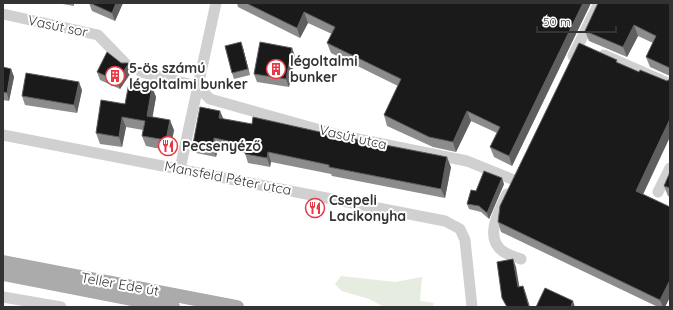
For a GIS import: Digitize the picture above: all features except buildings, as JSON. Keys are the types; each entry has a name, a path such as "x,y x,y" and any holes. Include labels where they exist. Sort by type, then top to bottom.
{"main road":[{"name":"Teller Ede út","path":"3,262 237,307"},
{"name":"Teller Ede út","path":"3,274 173,307"}],"street":[{"path":"180,169 216,3"},
{"path":"569,66 586,47 599,3"},
{"name":"Vasút sor","path":"3,14 98,35 126,64"},
{"path":"586,47 670,84"},
{"path":"141,72 197,86"},
{"name":"Vasút utca","path":"197,86 210,99 338,135 467,161 515,176 497,214 494,229 496,242 502,251 521,260"},
{"name":"Mansfeld Péter utca","path":"3,135 436,219 452,224 460,229 465,240 472,307"},
{"path":"658,192 670,168"},
{"path":"3,297 61,307"}],"shaded area":[{"path":"341,276 395,282 422,277 420,301 434,303 433,307 384,307 369,299 342,291 335,284"}],"place":[{"name":"légoltalmi bunker","path":"276,69"},
{"name":"5-ös számú légoltalmi bunker","path":"115,76"},
{"name":"Pecsenyéző","path":"168,146"},
{"name":"Csepeli Lacikonyha","path":"315,208"}]}
